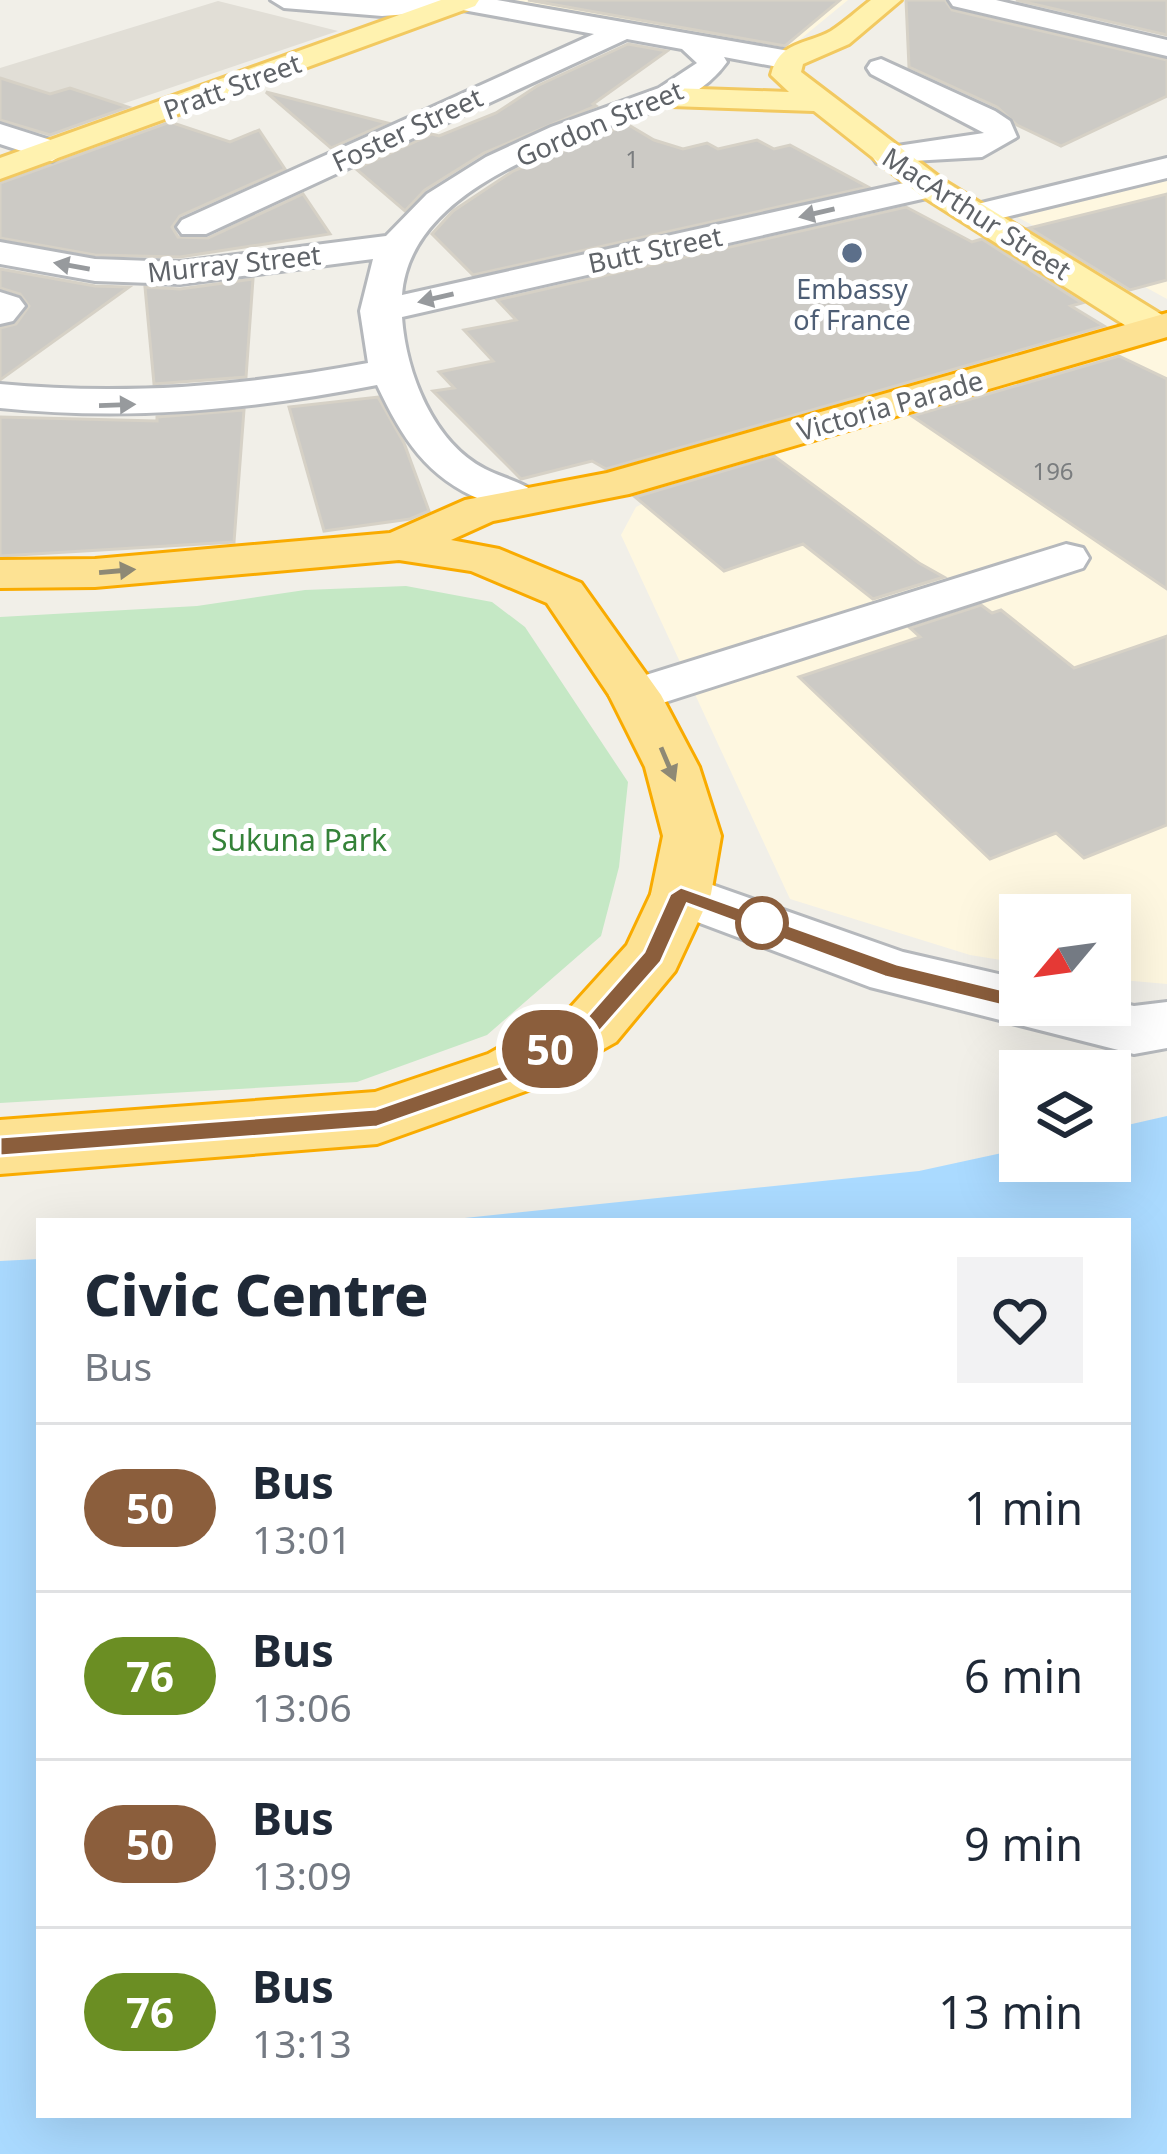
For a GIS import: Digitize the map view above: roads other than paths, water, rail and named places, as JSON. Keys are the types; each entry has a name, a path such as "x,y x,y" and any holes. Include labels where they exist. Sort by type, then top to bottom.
{"highway":[{"name":"Victoria Parade","path":"399,546 446,523 520,500 614,485 1162,327"},
{"name":"Victoria Parade","path":"0,574 95,573 399,546 482,559 567,557 614,485"},
{"path":"0,1147 377,1118 511,1071 593,1024 653,956 681,894 692,836 671,767 567,557"}],"main road":[{"path":"686,88 814,81 839,38 888,0"},
{"name":"Pratt Street","path":"0,170 465,1"},
{"path":"686,88 802,84"},
{"name":"MacArthur Street","path":"802,84 931,187 1162,327"}],"street":[{"path":"284,0 382,8 465,1 693,45"},
{"path":"962,0 1167,48"},
{"name":"Foster Street","path":"194,227 620,32"},
{"name":"Gordon Street","path":"693,45 802,84"},
{"name":"Gordon Street","path":"520,500 481,484 443,460 389,371 379,311 397,245 426,210 484,174 567,132 686,88 713,62 693,45"},
{"path":"881,68 984,118 999,128 1001,137 982,147 888,156"},
{"path":"0,133 52,151"},
{"path":"976,214 1167,169"},
{"name":"Butt Street","path":"379,311 931,187"},
{"name":"Murray Street","path":"0,254 95,270 180,273 397,245"},
{"path":"0,303 6,306 0,313"},
{"path":"0,396 91,405 212,402 389,371"},
{"name":"Gordon Street","path":"443,460 446,523"},
{"path":"635,695 1066,558"},
{"path":"681,894 892,971 999,997"},
{"path":"1117,1026 1134,1030 1167,1025"}],"water":[{"path":"1167,1116 1167,2154 0,2154 0,1261 36,1259 36,2118 1131,2118 1131,1218 465,1218 919,1171 999,1154 999,1182 1131,1182 1131,1124"}],"place":[{"name":"Embassy of France","path":"852,253"}],"park label":[{"name":"Sukuna Park","path":"299,839"}]}
